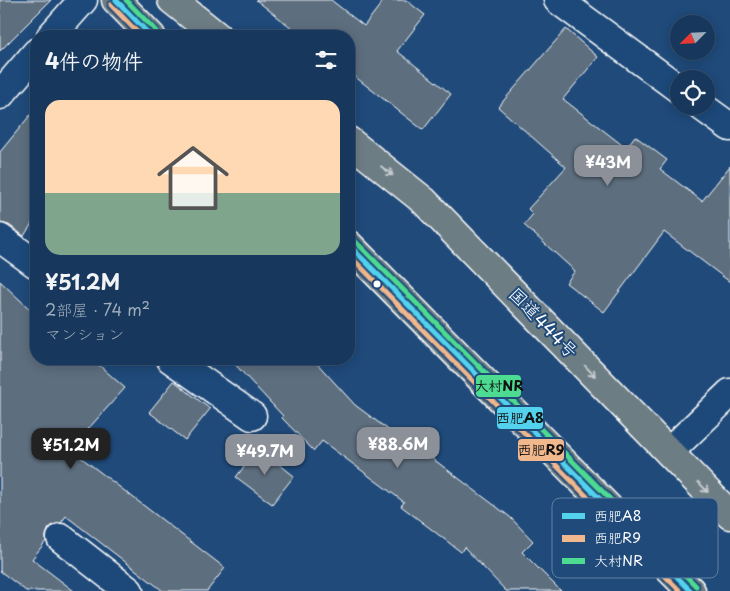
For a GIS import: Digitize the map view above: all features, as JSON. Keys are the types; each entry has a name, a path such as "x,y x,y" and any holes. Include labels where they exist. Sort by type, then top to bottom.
{"highway":[{"path":"116,0 144,30"},
{"path":"172,0 210,30"},
{"name":"国道444号","path":"355,146 424,201 714,498"},
{"path":"355,251 598,498"},
{"name":"国道444号","path":"718,503 730,515"},
{"path":"677,578 690,591"}],"street":[{"path":"56,30 83,0"},
{"path":"558,0 670,82"},
{"path":"0,95 30,60"},
{"path":"714,115 730,127"},
{"path":"0,238 30,260"},
{"path":"180,365 252,416"},
{"path":"669,452 730,393"},
{"path":"61,538 129,591"}],"building":[{"path":"0,0 51,0 0,51"},
{"path":"256,0 331,0 364,26 384,0 406,0 425,15 397,51 451,94 423,130 355,77 355,30 294,30"},
{"path":"566,29 598,57 563,99 626,148 635,136 667,160 660,169 702,201 730,166 730,282 664,232 604,312 566,283 575,271 524,225 533,214 528,209 566,167 498,107"},
{"path":"30,115 30,226 24,236 9,225 0,223 0,152"},
{"path":"0,281 30,309 30,365 99,365 125,388 70,449 225,568 207,591 163,591 66,516 61,523 49,528 46,541 32,559 74,591 26,591 0,571"},
{"path":"236,365 318,365 355,405 398,437 400,434 510,517 533,541 522,552 561,591 506,591 464,547 461,552 401,506 404,502 322,441 314,451 282,418 283,416"},
{"path":"174,381 210,409 185,440 149,412"},
{"path":"259,448 294,476 272,504 236,477"}],"transit line":[{"name":"西肥A8","path":"116,0 145,30"},
{"name":"大村NR","path":"126,0 155,30"},
{"name":"西肥R9","path":"111,5 135,30"},
{"name":"大村NR","path":"355,241 609,498"},
{"name":"西肥A8","path":"355,251 599,498"},
{"name":"西肥R9","path":"355,261 588,498"},
{"name":"西肥R9","path":"667,578 680,591"},
{"name":"西肥A8","path":"678,578 691,591"},
{"name":"大村NR","path":"688,578 696,586"}]}
